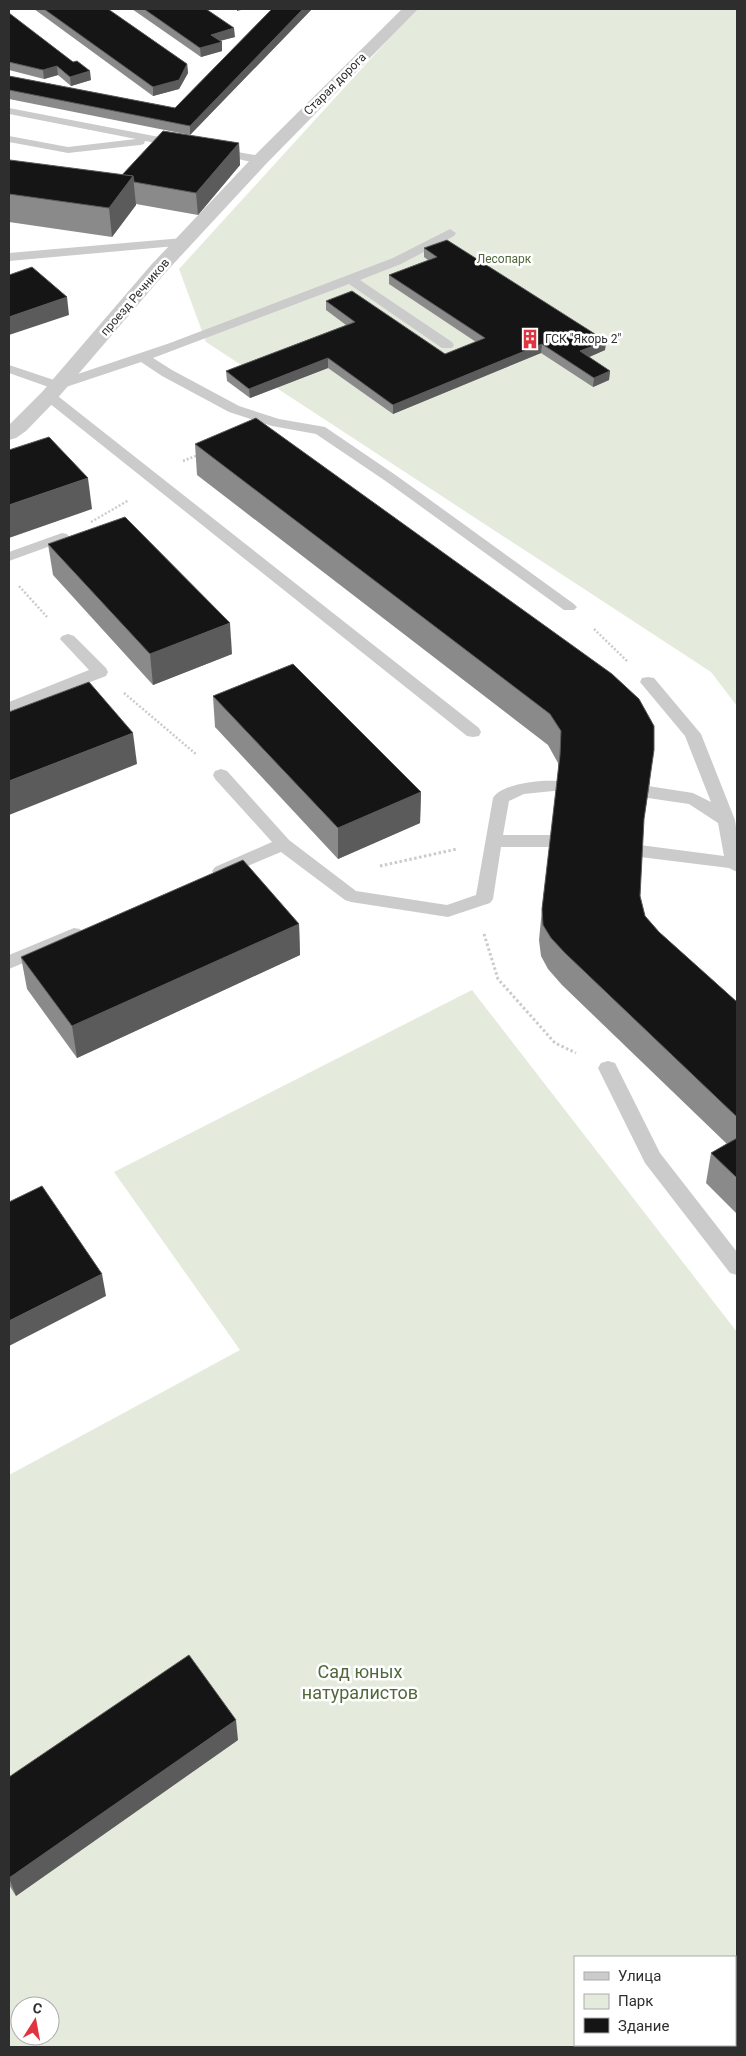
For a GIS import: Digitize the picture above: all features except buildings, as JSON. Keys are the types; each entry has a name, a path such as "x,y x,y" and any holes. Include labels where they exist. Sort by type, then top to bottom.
{"street":[{"name":"Старая дорога","path":"260,160 410,9"},
{"name":"проезд Речников","path":"9,434 19,428 53,391 183,242 260,160"}],"lane":[{"path":"9,110 260,160"},
{"path":"9,139 68,150 159,140"},
{"path":"53,391 397,261 450,233"},
{"path":"9,257 183,242"},
{"path":"350,279 447,345"},
{"path":"143,357 167,373 234,409 277,423 320,430 392,479 569,607"},
{"path":"9,369 53,391 473,732"},
{"path":"9,557 62,537"},
{"path":"9,708 100,672 68,639"},
{"path":"640,851 736,864 726,820 693,734 648,682"},
{"path":"221,775 283,844 351,896 448,911 484,899 501,798 521,789 557,786"},
{"path":"648,792 693,799 726,820"},
{"path":"494,841 551,840"},
{"path":"210,876 283,844"},
{"path":"9,962 91,927"},
{"path":"608,1068 652,1158 737,1267"}],"path":[{"path":"187,460 204,453"},
{"path":"95,519 129,500"},
{"path":"16,583 68,639"},
{"path":"569,607 648,682"},
{"path":"100,672 221,775"},
{"path":"327,878 494,841"},
{"path":"474,902 498,979 555,1044"}],"green space":[{"name":"Лесопарк","path":"416,9 737,9 737,706 711,672 206,342 179,269"},
{"name":"Сад юных натуралистов","path":"472,990 737,1332 737,2047 9,2047 9,1475 240,1350 114,1172"}],"place":[{"name":"ГСК \"Якорь 2\"","path":"530,339"}]}
